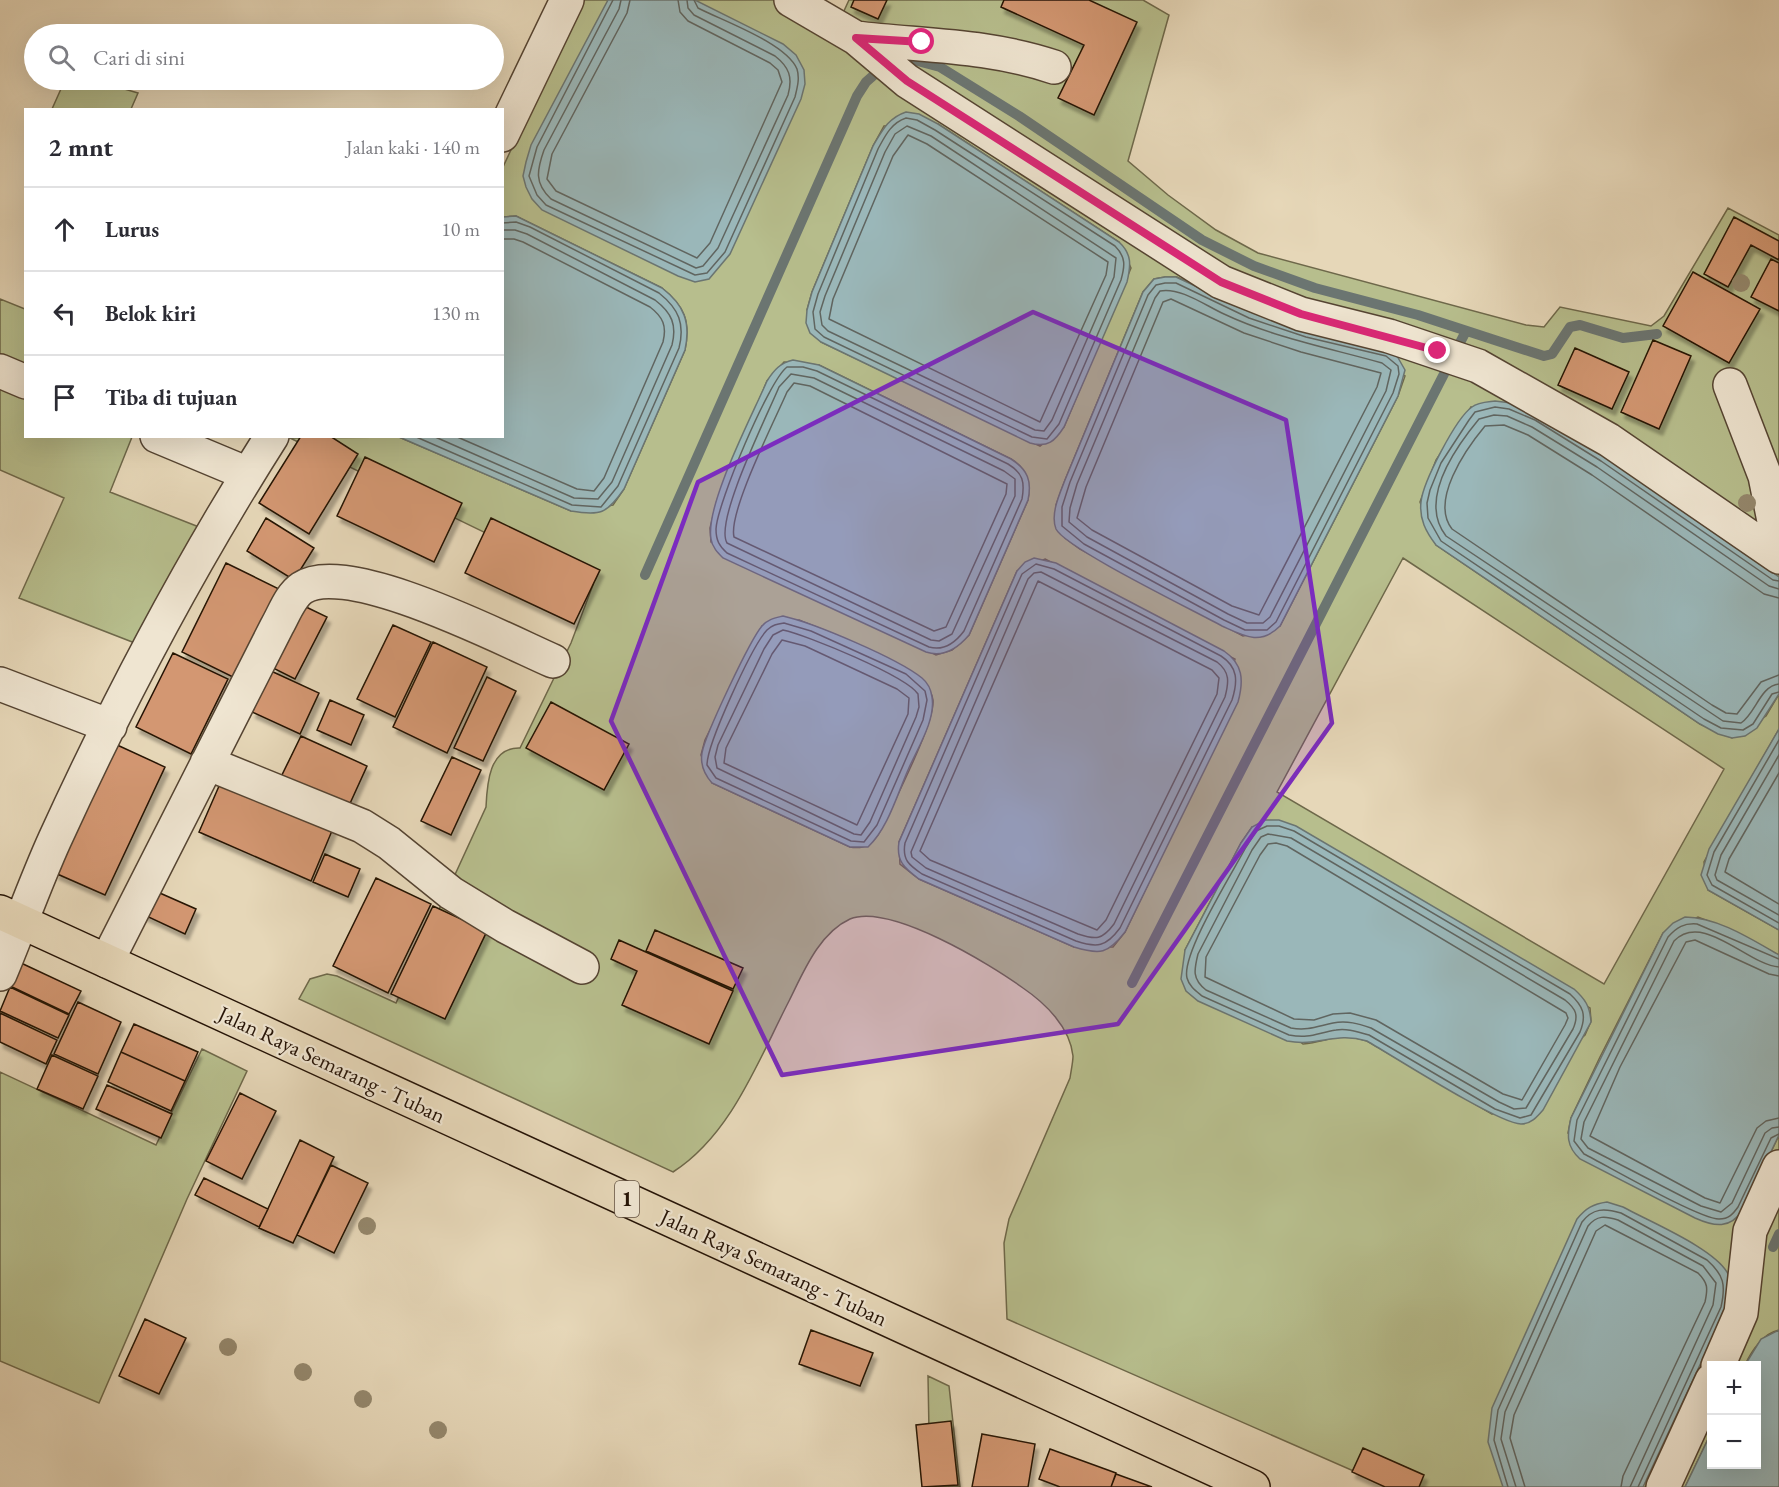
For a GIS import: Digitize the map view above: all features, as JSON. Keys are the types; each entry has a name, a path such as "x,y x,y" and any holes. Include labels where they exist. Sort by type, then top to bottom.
{"highway":[{"name":"Jalan Raya Semarang - Tuban","path":"11,917 1253,1487"}],"street":[{"path":"504,131 567,0"},
{"path":"791,0 1221,282 1301,314 1452,356 1609,440 1779,557"},
{"path":"876,55 972,47 1026,57 1054,67"},
{"path":"0,371 24,381"},
{"path":"1730,385 1764,476 1779,546"},
{"path":"163,438 248,474"},
{"path":"0,974 11,917 55,839 190,571 271,438"},
{"path":"106,961 291,601 302,588 320,583 347,581 372,586 553,661"},
{"path":"0,684 110,726"},
{"path":"207,763 362,826 389,843 451,892 505,926 582,967"},
{"path":"1720,1361 1741,1313 1750,1231 1779,1167"},
{"path":"1663,1487 1707,1391"}],"highlighted area":[{"path":"1033,312 1286,420 1332,723 1118,1024 782,1075 611,721 698,482"}],"green space":[{"path":"581,0 816,0 843,13 849,0 1143,0 1169,15 1128,161 1168,195 1216,230 1258,253 1526,325 1544,327 1560,307 1651,326 1664,316 1728,208 1779,235 1779,577 1604,456 1471,407 1436,460 1420,502 1436,545 1700,724 1732,738 1766,716 1779,694 1779,729 1704,862 1708,890 1779,930 1779,955 1726,928 1698,917 1663,933 1571,1118 1568,1133 1743,1210 1779,1135 1779,1330 1763,1339 1747,1361 1707,1361 1707,1441 1685,1487 1390,1487 1007,1319 1004,1243 1009,1219 1070,1078 1073,1056 1071,1045 1062,1026 1048,1008 1031,994 1008,977 964,951 914,927 868,916 850,919 829,934 806,966 754,1072 727,1117 711,1138 673,1172 299,999 310,979 327,974 337,976 396,1003 486,807 487,788 492,768 502,754 510,749 520,748 571,643 593,585 290,438 401,438 571,511 613,505 624,489 685,350 687,331 684,315 676,301 662,288 516,216 504,217 504,165","holes":["938,124 1119,242 1131,268 1064,427 1040,446 821,342 807,310 812,292 873,146 884,126","1177,277 1251,312 1308,331 1405,376 1398,396 1280,626 1243,636 1080,549 1065,538 1056,505 1065,480 1143,292 1154,279","784,362 819,365 1011,459 1027,476 1028,500 969,635 952,650 936,655 711,542 710,528 717,500 767,381","1403,558 1724,769 1604,984 1277,792","1045,559 1235,659 1178,822 1125,932 1113,947 1074,947 919,879 900,864 899,842 1017,571","799,620 853,642 897,664 928,688 933,700 932,711 921,744 903,783 882,828 873,841 865,846 850,847 712,783 701,755 705,740 762,626","1252,827 1590,1008 1591,1021 1585,1035 1492,1114 1367,1041 1341,1037 1303,1044 1185,950 1241,843"]},
{"path":"61,90 128,90 138,93 131,108 52,108"},
{"path":"0,299 24,309 24,438 132,438 110,492 204,529 140,645 19,598 64,498 0,470"},
{"path":"202,1049 247,1071 187,1199 99,1403 0,1361 0,1072 156,1145"},
{"path":"928,1376 949,1386 960,1487 930,1487"}],"water":[{"path":"608,0 695,0 783,44 796,55 804,70 805,84 801,99 730,254 709,279 695,282 678,276 542,210 532,199 526,187 523,176 531,145"},
{"path":"906,112 919,114 938,124 1119,242 1128,255 1130,265 1127,282 1064,427 1046,444 1030,443 821,342 810,333 806,323 812,292 873,146 890,121"},
{"path":"516,216 662,288 676,301 684,315 687,331 685,350 624,489 613,504 596,513 571,511 401,438 504,438 504,217"},
{"path":"1176,277 1251,312 1308,331 1376,347 1397,356 1405,370 1398,396 1280,626 1266,636 1245,636 1160,594 1082,550 1065,538 1056,529 1054,523 1056,504 1061,491 1143,292 1154,279"},
{"path":"793,360 819,365 1011,459 1025,472 1029,482 1028,500 969,635 950,651 939,654 926,652 723,558 714,547 711,539 711,524 715,505 731,460 767,381 784,363"},
{"path":"1495,401 1511,403 1604,456 1779,577 1779,694 1757,728 1745,736 1732,738 1718,734 1700,724 1436,545 1426,530 1421,514 1421,502 1428,480 1441,451 1465,413 1477,404"},
{"path":"1034,558 1056,563 1224,651 1235,661 1240,673 1241,687 1238,702 1125,932 1114,945 1103,951 1097,952 1074,947 919,879 902,864 898,849 899,842 1017,571 1025,562"},
{"path":"783,616 875,651 910,670 924,680 930,689 932,706 929,725 887,821 868,847 850,847 712,783 703,769 702,753 705,743 748,649 764,624"},
{"path":"1779,729 1779,930 1708,890 1701,875 1709,849"},
{"path":"1265,820 1279,820 1296,826 1574,989 1581,996 1588,1007 1591,1022 1543,1110 1536,1118 1521,1124 1491,1113 1367,1041 1355,1038 1336,1038 1309,1042 1287,1041 1198,1001 1186,991 1181,979 1185,950 1241,843 1252,827"},
{"path":"1685,917 1721,925 1779,955 1779,1135 1743,1210 1733,1221 1722,1224 1709,1223 1695,1218 1580,1159 1572,1150 1569,1140 1571,1118 1663,933 1673,923"},
{"path":"1607,1202 1623,1207 1665,1228 1712,1256 1723,1266 1729,1276 1730,1288 1726,1309 1643,1487 1503,1487 1488,1442 1492,1408 1577,1219 1590,1207"},
{"path":"1779,1330 1779,1487 1685,1487 1707,1441 1707,1469 1761,1469 1761,1361 1747,1361 1761,1339"}],"building":[{"path":"854,0 887,0 878,19 851,7"},
{"path":"1004,0 1089,0 1137,22 1094,115 1058,98 1084,45 1001,7"},
{"path":"1734,217 1779,241 1779,260 1751,245 1728,287 1704,274"},
{"path":"1771,259 1779,263 1779,311 1751,297"},
{"path":"1693,272 1760,309 1729,363 1663,326"},
{"path":"1653,340 1691,356 1659,429 1621,412"},
{"path":"1575,348 1629,372 1612,409 1558,385"},
{"path":"300,438 333,438 358,454 309,534 259,503"},
{"path":"365,457 462,503 434,562 337,516"},
{"path":"266,518 314,548 294,580 247,551"},
{"path":"491,518 600,570 574,624 465,573"},
{"path":"226,563 281,590 237,679 182,652"},
{"path":"304,606 327,617 295,679 273,668"},
{"path":"393,625 431,642 395,717 357,699"},
{"path":"433,642 487,667 447,753 393,727"},
{"path":"173,653 228,679 191,754 136,727"},
{"path":"271,671 319,693 300,734 252,712"},
{"path":"487,677 516,691 483,761 454,748"},
{"path":"330,700 364,715 351,745 317,730"},
{"path":"551,702 629,744 604,790 526,748"},
{"path":"301,736 367,766 347,810 280,779"},
{"path":"115,744 165,767 105,895 55,873"},
{"path":"452,757 481,770 451,835 421,821"},
{"path":"223,777 334,826 311,881 199,832"},
{"path":"325,854 360,869 348,897 313,882"},
{"path":"376,878 431,904 388,993 333,966"},
{"path":"153,890 196,909 185,934 142,914"},
{"path":"433,906 487,931 445,1019 391,994"},
{"path":"655,930 743,968 733,989 646,951"},
{"path":"619,940 733,991 709,1044 622,1005 637,971 611,959"},
{"path":"21,963 81,991 69,1014 10,986"},
{"path":"10,987 69,1015 58,1038 0,1011"},
{"path":"78,1002 121,1022 98,1074 54,1054"},
{"path":"0,1013 57,1040 46,1064 0,1042"},
{"path":"134,1024 198,1052 185,1081 121,1052"},
{"path":"121,1052 185,1081 171,1111 108,1082"},
{"path":"52,1055 98,1076 83,1109 37,1089"},
{"path":"107,1085 172,1114 161,1138 96,1109"},
{"path":"240,1093 276,1111 242,1179 206,1161"},
{"path":"300,1140 334,1157 293,1243 259,1228"},
{"path":"331,1165 368,1183 334,1253 297,1235"},
{"path":"204,1178 268,1209 259,1227 195,1195"},
{"path":"145,1319 186,1338 159,1394 119,1376"},
{"path":"811,1330 873,1353 860,1386 799,1364"},
{"path":"951,1421 958,1485 922,1487 916,1425"},
{"path":"982,1434 1035,1444 1028,1487 972,1487"},
{"path":"1363,1448 1424,1475 1419,1487 1385,1487 1352,1472"},
{"path":"1050,1449 1116,1473 1111,1487 1060,1487 1039,1479"},
{"path":"1116,1474 1152,1487 1111,1487"}],"waterway":[{"path":"910,59 940,67 1019,116 1202,240 1254,266 1315,288 1418,315 1544,356 1552,354 1570,327 1580,325 1623,338 1657,334"},
{"path":"645,575 857,96 866,82 883,67"},
{"path":"1132,983 1466,331"},
{"path":"1773,1247 1779,1234"}],"route":[{"path":"922,42 856,38 907,81 1221,282 1301,314 1438,351"}]}
